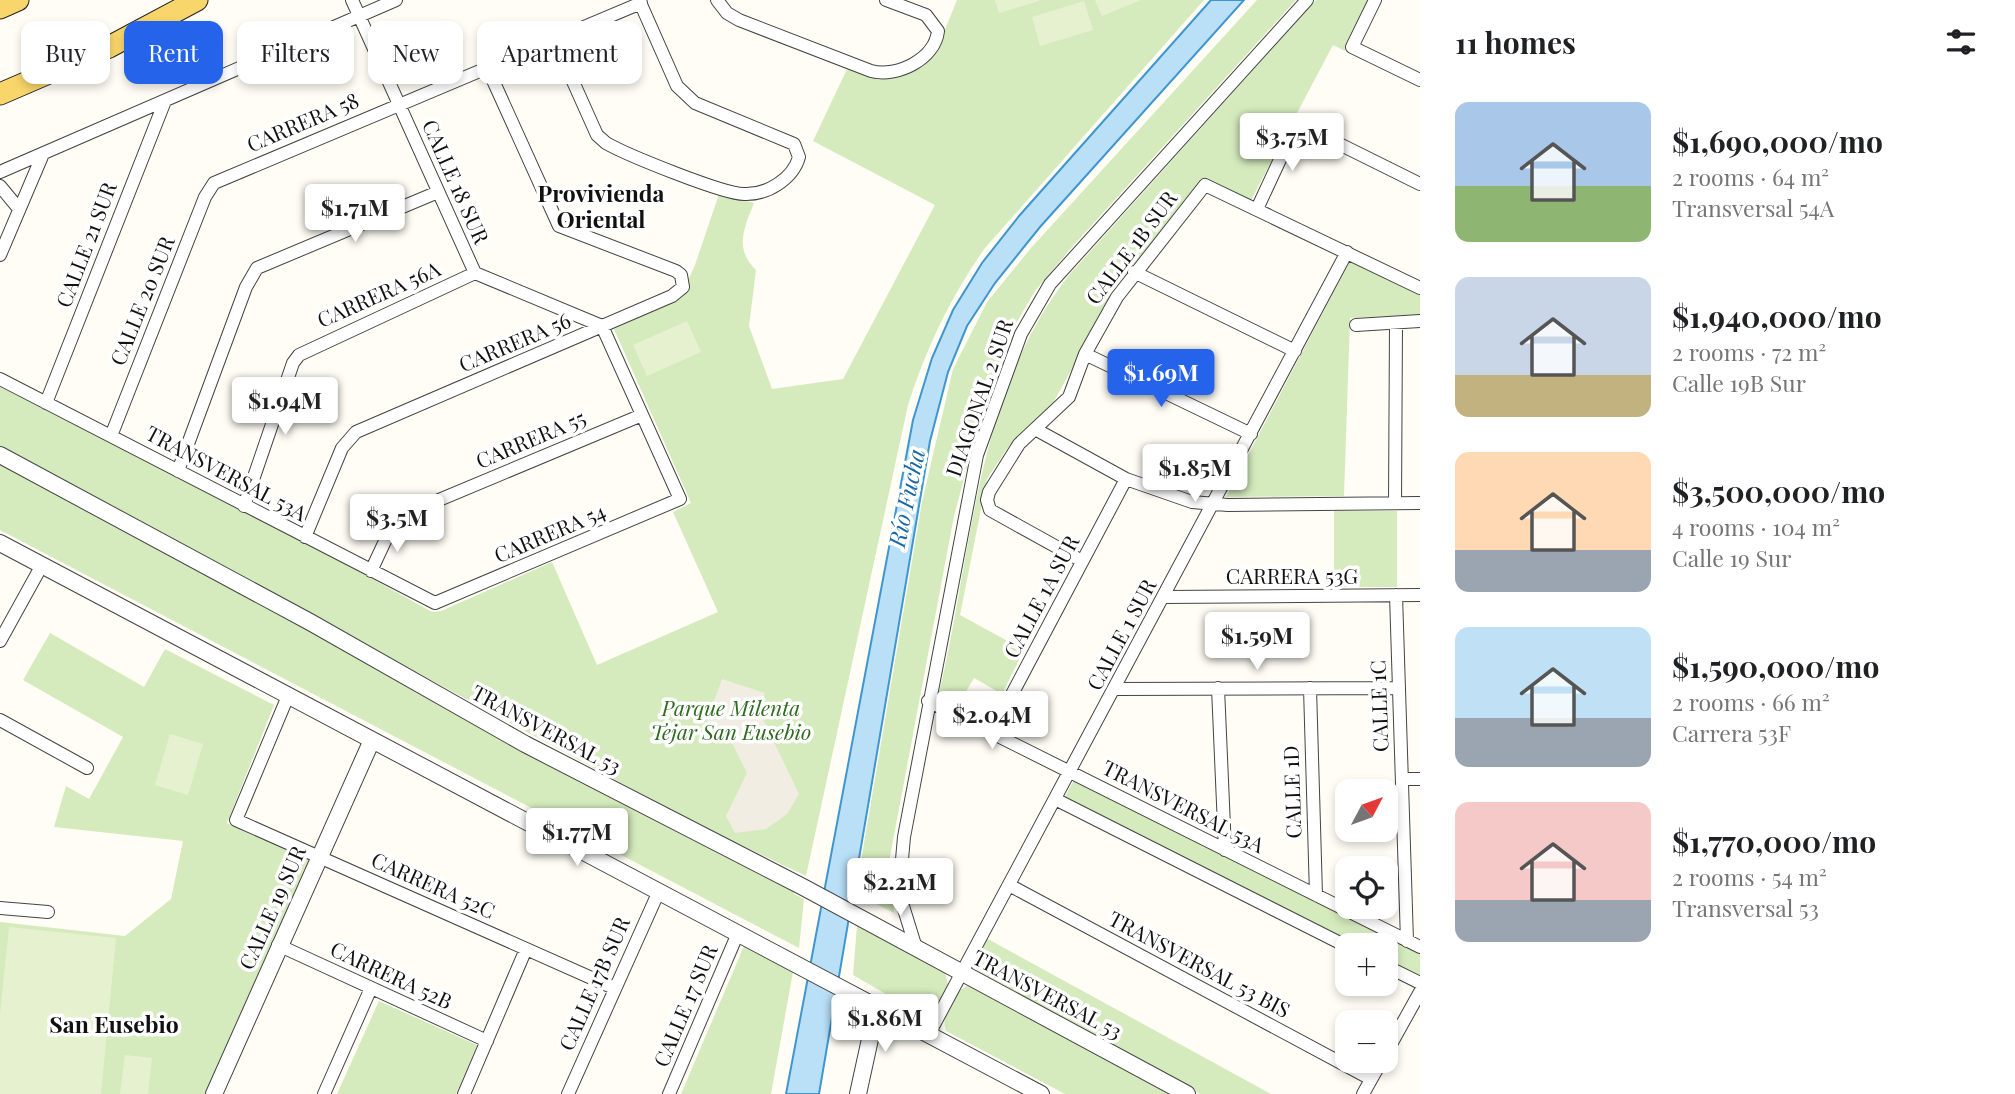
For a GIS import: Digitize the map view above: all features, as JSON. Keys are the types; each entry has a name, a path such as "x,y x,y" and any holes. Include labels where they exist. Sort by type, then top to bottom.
{"main road":[{"path":"0,8 18,0"},
{"path":"0,94 98,52 197,0"}],"street":[{"name":"CALLE 18 SUR","path":"352,0 475,273 603,327"},
{"path":"0,172 396,0"},
{"path":"717,0 727,13 739,20 877,73 893,71 920,60 937,40 938,31 926,15 886,0"},
{"name":"DIAGONAL 2 SUR","path":"916,948 901,905 899,875 928,701 977,455 1027,318 1050,284 1307,0"},
{"path":"1374,0 1352,47 1420,80"},
{"path":"575,84 602,140 614,148 731,192 746,195 775,186 796,167 798,150 786,139 690,100 677,86 640,1"},
{"name":"CARRERA 58","path":"595,21 640,1"},
{"name":"CARRERA 58","path":"214,183 477,71"},
{"name":"CARRERA 56","path":"305,537 348,439 356,432 603,327 680,292 683,287 681,275 559,226 495,84"},
{"name":"CALLE 21 SUR","path":"46,403 164,101"},
{"path":"1420,184 1297,123 1256,209 1420,288"},
{"path":"0,256 43,154"},
{"name":"CALLE 20 SUR","path":"111,436 205,197 214,183"},
{"name":"CALLE 1B SUR","path":"1083,561 990,510 986,500 989,492 1019,444 1069,397 1100,323 1134,272 1205,185 1256,209"},
{"path":"0,186 19,209"},
{"path":"178,471 246,287 257,268 438,192"},
{"name":"CALLE 1 SUR","path":"929,1034 1347,252"},
{"path":"1134,272 1294,351"},
{"name":"CARRERA 56A","path":"244,506 293,363 299,355 475,273"},
{"path":"1356,325 1420,321"},
{"path":"1395,503 1396,324"},
{"path":"603,327 642,415"},
{"path":"1085,354 1251,434"},
{"name":"TRANSVERSAL 53A","path":"0,379 435,603"},
{"name":"CARRERA 54","path":"435,603 680,499 642,415"},
{"name":"CARRERA 55","path":"371,571 397,520 642,415"},
{"path":"1035,429 1126,479 1192,502 1420,503"},
{"name":"TRANSVERSAL 53","path":"0,455 302,617 525,744 803,887 1187,1094"},
{"name":"CALLE 1A SUR","path":"992,732 1126,479"},
{"path":"0,543 1041,1094"},
{"path":"0,641 42,565"},
{"name":"CALLE 1C","path":"1396,595 1408,941"},
{"name":"CARRERA 53G","path":"1164,597 1420,595"},
{"path":"1218,688 1225,850"},
{"name":"CALLE 1D","path":"1310,688 1316,895"},
{"path":"1115,689 1399,688"},
{"name":"CARRERA 52C","path":"288,696 236,820 614,988"},
{"name":"TRANSVERSAL 53A","path":"928,701 1420,947"},
{"path":"0,720 87,768"},
{"name":"CALLE 19 SUR","path":"215,1094 278,945 372,740"},
{"path":"1402,779 1420,779"},
{"path":"1055,799 1335,940"},
{"name":"TRANSVERSAL 53 BIS","path":"1009,885 1371,1079"},
{"name":"CALLE 17B SUR","path":"568,1094 659,891"},
{"path":"0,908 48,912"},
{"name":"CALLE 17 SUR","path":"670,1094 738,933"},
{"name":"CARRERA 52B","path":"278,945 487,1041"},
{"path":"464,1094 526,949"},
{"path":"1398,972 1420,983"},
{"path":"324,1094 371,988"},
{"path":"1398,1031 1420,992"},
{"path":"858,1094 877,1007"},
{"path":"1363,1094 1374,1073"}],"green space":[{"name":"Parque Milenta Tejar San Eusebio","path":"957,0 1204,0 985,248 950,304 931,343 908,405 806,876 697,824 0,447 0,387 308,543 432,612 441,611 552,562 597,665 718,612 673,512 691,503 614,329 680,298 695,265 719,194 754,203 743,238 745,254 756,270 749,326 772,389 843,379 935,205 813,141 848,67 878,80 899,77 922,67 935,54"},
{"path":"995,0 1039,0 1039,1 999,13"},
{"path":"1095,0 1141,0 1102,16"},
{"path":"1257,0 1296,0 1072,247 1035,291 1014,327 977,430 954,516 889,862 894,913 859,895 860,867 922,502 953,369 987,302 1031,248"},
{"path":"1316,0 1369,0 1345,51 1333,45 1250,202 1201,181 1121,280 1053,403 1008,447 987,479 960,615 1024,650 1002,694 974,678 961,700 939,693 970,530 996,422 1014,370 1038,320 1070,274"},
{"path":"1084,1 1093,30 1040,46 1032,17"},
{"path":"1350,261 1420,293 1420,315 1350,318 1344,496 1226,497"},
{"path":"687,321 701,352 647,376 633,345"},
{"path":"0,460 684,836 794,888 794,894 804,899 799,948 0,530"},
{"path":"1334,511 1397,511 1397,587 1334,587"},
{"path":"50,633 144,687 165,649 274,705 227,823 309,860 205,1094 0,1094 0,922 125,936 171,899 183,841 54,827 66,786 89,799 123,737 23,680"},
{"path":"170,734 203,744 188,795 155,785"},
{"path":"1074,780 1335,911 1335,919 1350,919 1378,933 1335,933 1065,797"},
{"path":"857,926 945,971 948,985 933,1013 922,1015 853,975"},
{"path":"9,927 116,938 101,1094 0,1094 0,1015"},
{"path":"986,938 1271,1094 1200,1094 983,977 974,965"},
{"path":"1398,943 1420,954 1420,976 1398,965"},
{"path":"744,946 793,972 771,1094 681,1094"},
{"path":"972,985 1174,1094 1065,1094 946,1031 945,1017 950,1003 959,991"},
{"path":"379,1001 477,1045 456,1094 337,1094"},
{"path":"125,1055 152,1058 148,1094 120,1094"}],"shaded area":[{"path":"722,679 765,693 759,711 799,794 787,814 766,829 735,833 726,816 747,773 724,727 707,721"}],"water":[{"name":"Río Fucha","path":"1211,0 1244,0 1040,227 995,283 967,326 948,372 930,441 819,1094 786,1094 913,420 932,358 953,310 982,263 1019,216"}],"district":[{"name":"Provivienda Oriental","path":"601,207"},
{"name":"San Eusebio","path":"114,1025"}]}
